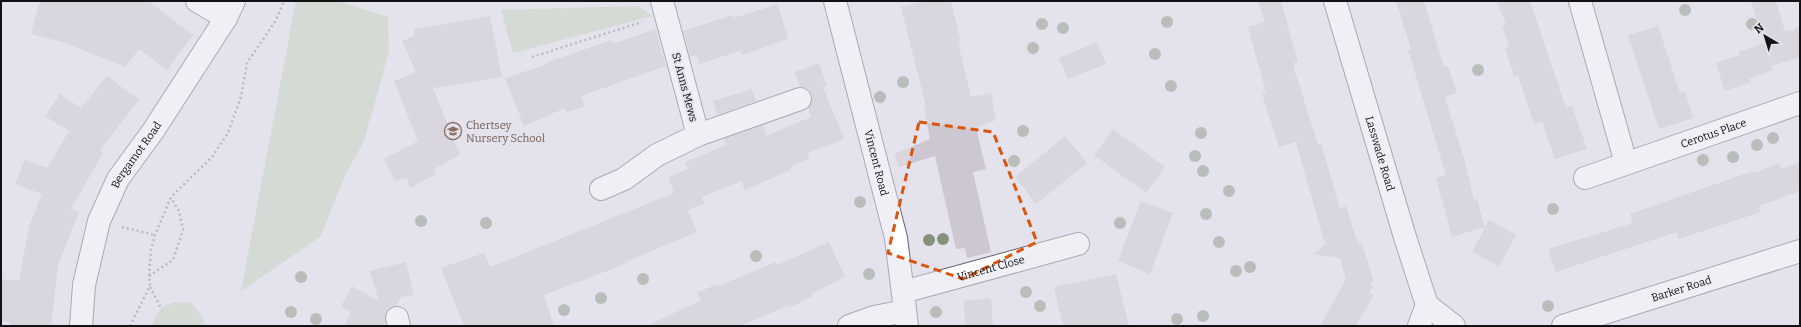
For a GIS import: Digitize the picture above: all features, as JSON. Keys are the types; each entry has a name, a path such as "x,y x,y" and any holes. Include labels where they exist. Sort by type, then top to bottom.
{"street":[{"path":"197,1 230,10"},
{"name":"Vincent Road","path":"835,1 896,238 905,310"},
{"name":"Lasswade Road","path":"1335,1 1427,305"},
{"path":"1580,1 1626,164"},
{"name":"St Anns Mews","path":"601,189 624,179 657,155 698,135 664,8"},
{"name":"Bergamot Road","path":"81,326 84,285 99,221 118,179 153,131 230,10"},
{"path":"698,135 800,99"},
{"name":"Cerotus Place","path":"1585,178 1800,103"},
{"name":"Vincent Close","path":"849,326 874,317 905,310 1078,244"},
{"name":"Barker Road","path":"1563,326 1800,251"},
{"path":"1419,326 1427,305 1454,326"}],"path":[{"path":"161,308 150,286 149,276 155,235 171,198 212,157 228,133 241,97 247,63 276,20 284,1"},
{"path":"532,57 664,8"},
{"path":"149,276 173,260 183,230 179,211 171,198"},
{"path":"99,221 155,235"},
{"path":"130,326 150,286"}],"highlighted area":[{"path":"919,122 993,132 1037,242 963,279 888,253"}],"green space":[{"path":"296,1 339,1 388,17 389,52 364,141 345,175 320,237 241,291"},
{"path":"638,6 652,16 513,53 501,10"},
{"path":"174,302 191,303 203,317 204,326 151,326 161,308"}],"building":[{"path":"40,1 148,1 193,35 167,70 139,49 125,67 65,43 31,34"},
{"path":"926,1 951,1 961,43 958,43 971,97 991,93 996,120 976,128 986,169 973,172 991,252 967,258 965,248 956,249 935,156 899,167 894,154 930,139 924,107 926,106 901,7"},
{"path":"1258,1 1281,1 1298,62 1293,63 1295,71 1318,145 1321,144 1340,208 1346,206 1358,244 1362,243 1373,279 1370,285 1373,286 1369,293 1374,295 1355,326 1320,326 1346,279 1340,258 1314,254 1325,244 1296,142 1279,147 1262,94 1266,93 1248,27 1265,22"},
{"path":"1396,1 1424,1 1444,67 1448,66 1457,93 1445,97 1464,159 1474,200 1477,199 1485,227 1452,237 1436,178 1446,175 1408,50 1411,49"},
{"path":"1497,1 1530,1 1566,108 1572,106 1587,149 1555,159 1542,122 1534,124 1518,75 1514,76 1505,48 1509,47 1502,26 1506,25"},
{"path":"1751,1 1776,1 1785,32 1800,27 1800,57 1772,66 1773,70 1749,79 1751,82 1725,91 1716,63 1740,55 1738,52 1764,43"},
{"path":"778,4 788,39 742,55 740,51 699,64 696,55 690,57 683,31 733,15 734,18"},
{"path":"490,16 502,77 433,88 460,155 434,169 436,174 410,188 407,178 395,181 384,159 418,141 394,81 416,72 402,41 414,36 414,29"},
{"path":"1658,26 1680,93 1685,92 1693,118 1659,129 1628,35"},
{"path":"655,29 666,66 581,96 585,107 567,112 565,108 524,126 505,78 612,40 613,44"},
{"path":"1097,42 1106,64 1068,79 1059,58"},
{"path":"819,63 827,86 823,87 844,139 808,153 810,158 790,167 791,170 745,190 741,181 702,197 705,204 688,210 697,232 625,262 625,264 544,295 554,326 464,326 441,268 484,253 490,267 674,193 668,177 688,169 685,162 726,145 724,139 763,125 766,136 811,117 808,108 812,102 812,95 808,89 800,87 795,72"},
{"path":"107,76 139,100 100,150 103,153 71,209 79,212 58,266 51,326 10,326 10,322 1,321 1,279 19,281 29,227 42,194 15,184 25,159 47,168 69,131 45,116 60,94 81,108"},
{"path":"752,89 756,101 717,115 713,101"},
{"path":"1113,129 1165,167 1146,193 1094,155"},
{"path":"1065,136 1087,163 1036,204 1015,177"},
{"path":"1800,162 1800,191 1759,206 1761,212 1679,239 1677,232 1556,272 1548,249 1633,223 1630,214 1753,171 1754,173 1779,163 1782,169"},
{"path":"1141,201 1173,213 1150,274 1118,261"},
{"path":"1489,220 1516,235 1499,266 1472,252"},
{"path":"829,242 845,277 811,294 812,297 740,326 647,326 701,300 697,293 776,262 777,265"},
{"path":"406,262 414,295 401,297 396,306 388,309 385,315 385,326 344,326 351,312 341,306 352,286 379,301 370,271"},
{"path":"1116,274 1129,326 1063,326 1054,287"},
{"path":"991,298 993,326 965,326 964,301"}],"place":[{"name":"Chertsey Nursery School","path":"453,131"}]}
